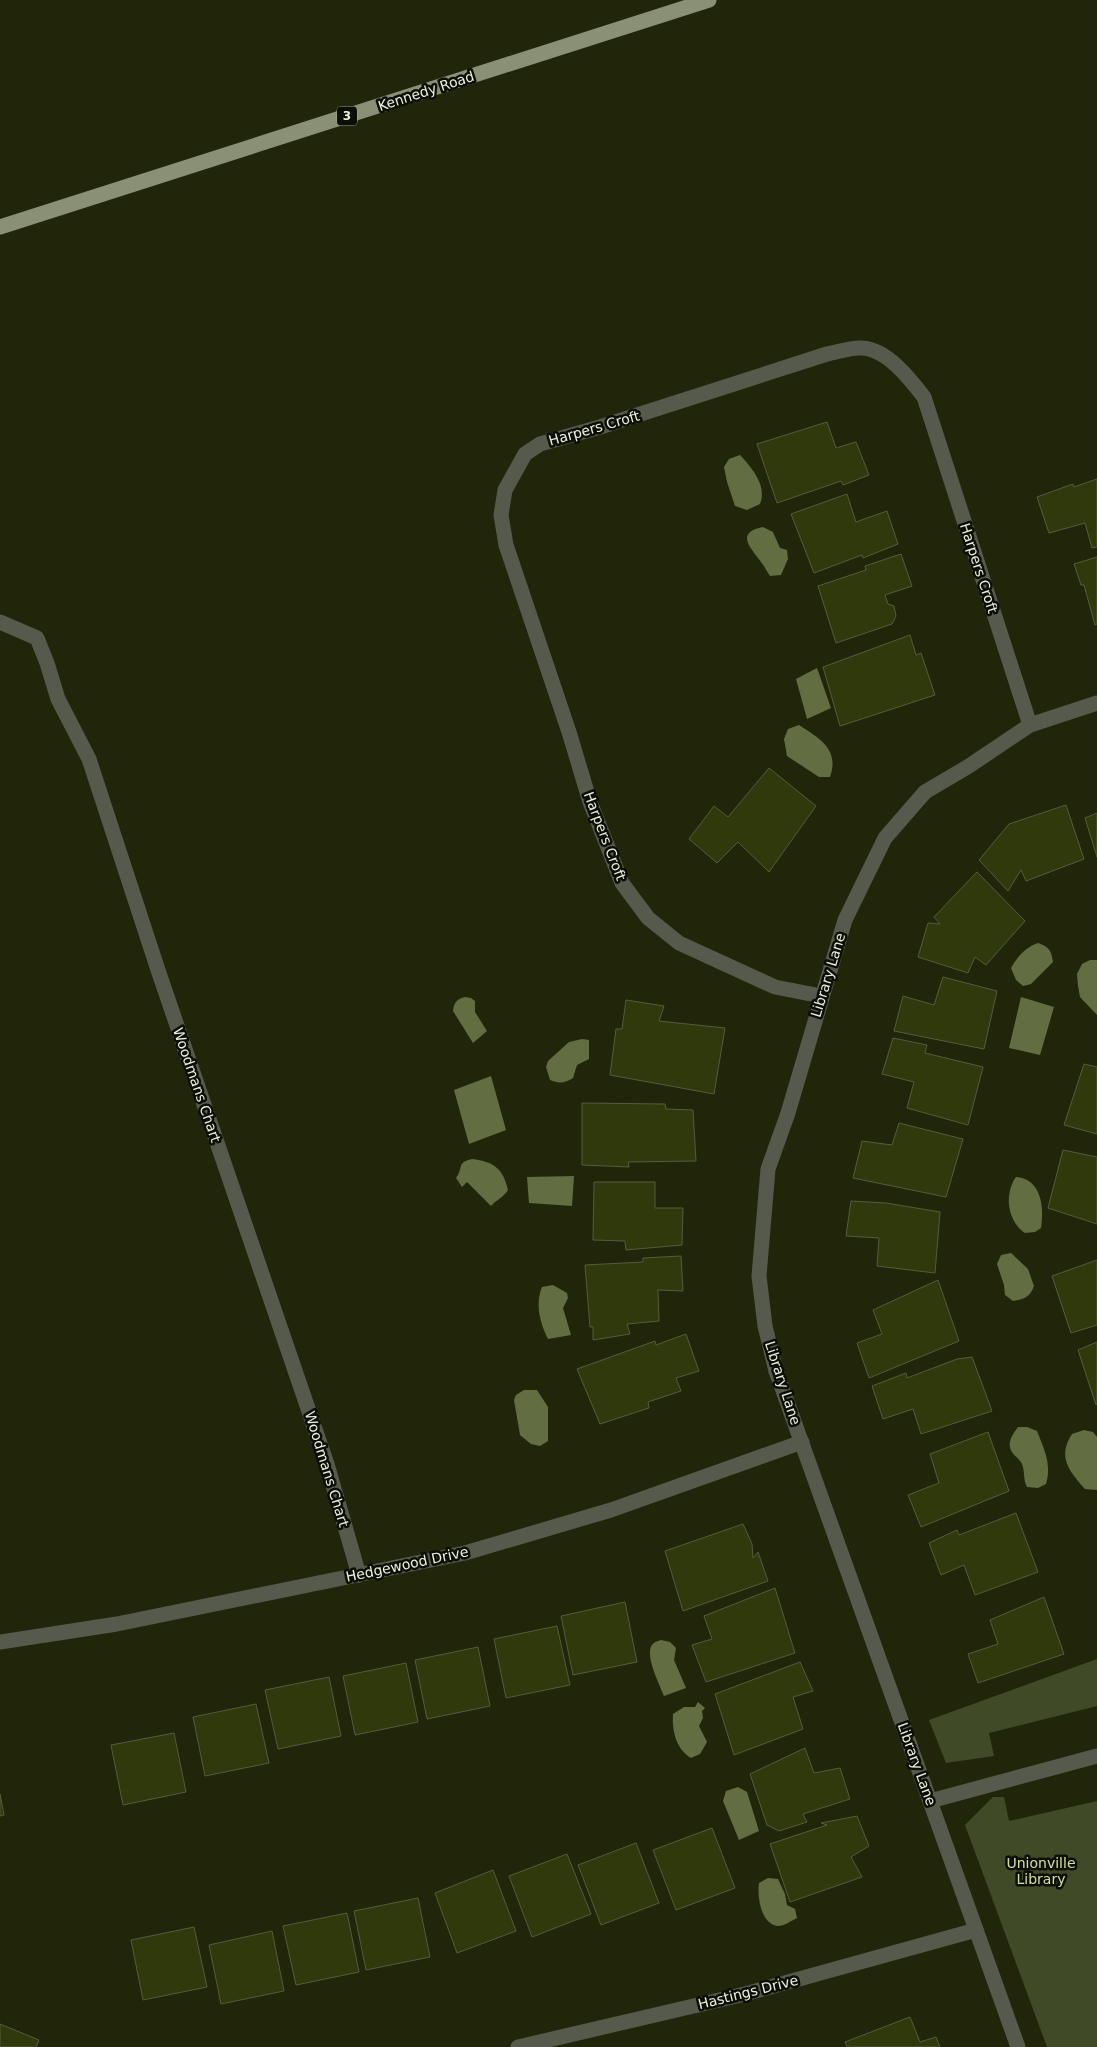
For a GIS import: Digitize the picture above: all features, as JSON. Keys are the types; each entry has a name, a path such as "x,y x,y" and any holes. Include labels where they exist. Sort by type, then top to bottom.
{"main road":[{"name":"Kennedy Road","path":"0,227 708,0"}],"street":[{"name":"Harpers Croft","path":"821,996 775,987 679,943 648,918 622,883 590,802 570,732 506,545 501,515 505,490 525,454 540,444 600,427 827,354 863,348 888,358 909,378 924,397 1030,725"},
{"name":"Woodmans Chart","path":"0,622 37,638 58,699 89,759 158,970 327,1464 359,1575"},
{"name":"Library Lane","path":"1018,2047 776,1371 765,1326 760,1276 768,1169 788,1113 821,996 846,920 885,838 925,792 970,766 1030,725 1097,703"},
{"name":"Hedgewood Drive","path":"0,1642 117,1624 465,1553 611,1510 802,1442"},
{"path":"930,1801 1097,1756"},
{"name":"Hastings Drive","path":"518,2047 745,1994 976,1930"}],"green space":[{"path":"1097,1659 1097,1706 989,1733 994,1756 946,1763 929,1720"},
{"name":"Unionville Library","path":"993,1797 1004,1797 1009,1821 1097,1801 1097,2047 1047,2047 965,1825"}],"shaded area":[{"path":"740,455 758,478 762,491 760,504 747,510 735,506 724,467 729,459"},
{"path":"763,527 773,532 780,548 787,550 788,559 781,575 770,576 748,542 749,533"},
{"path":"817,668 831,708 807,719 796,679"},
{"path":"799,725 826,745 832,759 830,777 819,777 787,756 784,739 788,729"},
{"path":"1038,943 1049,950 1053,962 1031,984 1023,986 1016,980 1011,968 1022,953"},
{"path":"1090,960 1097,960 1097,1015 1080,997 1078,986 1077,974 1082,964"},
{"path":"465,997 475,1001 475,1012 487,1031 473,1043 453,1011 456,1001"},
{"path":"1021,997 1054,1007 1040,1055 1009,1048"},
{"path":"582,1039 589,1040 589,1059 577,1065 573,1078 570,1080 556,1082 550,1080 546,1067 548,1061 569,1042"},
{"path":"491,1076 506,1130 469,1144 454,1090"},
{"path":"472,1159 492,1164 500,1171 506,1182 508,1190 491,1206 467,1182 462,1187 456,1178 462,1164"},
{"path":"574,1176 572,1206 529,1203 527,1177"},
{"path":"1016,1177 1031,1183 1039,1196 1042,1212 1041,1228 1035,1232 1025,1233 1014,1222 1011,1214 1009,1207 1010,1191"},
{"path":"1011,1253 1028,1269 1034,1286 1031,1293 1026,1297 1013,1301 1005,1295 1004,1285 997,1264 1001,1255"},
{"path":"553,1285 567,1293 568,1298 563,1308 571,1335 548,1339 541,1320 539,1300 542,1287"},
{"path":"524,1390 537,1390 548,1407 548,1441 540,1446 531,1444 520,1435 514,1400 516,1395"},
{"path":"1018,1427 1027,1427 1037,1431 1045,1450 1048,1463 1048,1477 1046,1484 1038,1488 1027,1487 1022,1464 1010,1449 1011,1439"},
{"path":"1084,1430 1093,1432 1097,1437 1097,1490 1085,1489 1070,1470 1065,1457 1065,1450 1072,1434"},
{"path":"661,1640 670,1642 676,1648 674,1660 686,1688 664,1696 653,1668 650,1653 654,1643"},
{"path":"698,1702 705,1708 702,1711 703,1718 699,1726 707,1742 700,1754 691,1758 678,1745 673,1727 673,1714 684,1707 695,1707"},
{"path":"738,1787 747,1792 759,1831 739,1840 723,1801 726,1791"},
{"path":"768,1878 778,1879 785,1894 787,1905 795,1909 797,1918 778,1926 768,1921 761,1909 759,1883"}],"building":[{"path":"827,422 836,448 856,442 869,475 843,485 841,481 777,503 757,444"},
{"path":"1097,479 1097,547 1092,548 1085,523 1049,533 1037,497 1073,484 1074,487"},
{"path":"847,494 856,522 887,511 898,544 863,558 862,555 814,573 791,514"},
{"path":"901,554 912,586 885,595 888,604 894,606 896,616 892,624 836,643 818,586 866,570 865,566"},
{"path":"1097,557 1097,624 1095,625 1084,585 1081,585 1074,564"},
{"path":"910,635 916,655 921,653 935,695 840,726 823,667"},
{"path":"769,768 816,806 769,872 738,842 717,863 689,839 714,806 728,817"},
{"path":"1066,805 1084,859 1026,881 1021,870 1008,891 979,860 1009,824"},
{"path":"1097,813 1097,857 1085,818"},
{"path":"977,872 1025,921 986,965 975,957 968,973 918,957 928,923 940,924 934,917"},
{"path":"943,977 997,991 984,1049 894,1031 903,996 934,1005"},
{"path":"626,1000 664,1006 659,1021 725,1028 714,1094 610,1075 616,1029 622,1029"},
{"path":"893,1038 927,1045 925,1053 983,1067 968,1125 907,1108 914,1082 882,1074"},
{"path":"1084,1064 1097,1067 1097,1134 1064,1125"},
{"path":"582,1103 665,1104 666,1109 693,1110 696,1161 628,1162 629,1167 582,1165"},
{"path":"899,1123 963,1139 946,1197 853,1178 862,1141 892,1145"},
{"path":"1063,1150 1097,1157 1097,1224 1048,1208"},
{"path":"594,1182 655,1182 655,1208 683,1208 682,1245 626,1250 625,1241 593,1240"},
{"path":"851,1201 886,1203 940,1212 935,1273 877,1266 879,1238 846,1236"},
{"path":"681,1256 683,1291 658,1290 659,1321 627,1324 630,1334 593,1340 593,1327 590,1327 585,1265 643,1262 643,1258"},
{"path":"1097,1260 1097,1325 1071,1333 1052,1276"},
{"path":"938,1280 959,1341 869,1378 857,1343 882,1334 873,1310"},
{"path":"686,1334 699,1371 676,1378 681,1391 648,1402 649,1408 600,1424 577,1369 655,1341 656,1345"},
{"path":"1097,1342 1097,1404 1096,1405 1078,1350"},
{"path":"972,1357 992,1411 921,1434 913,1409 883,1419 872,1386 906,1373 907,1378 957,1359"},
{"path":"988,1432 1009,1491 921,1527 908,1495 939,1483 930,1454"},
{"path":"1016,1513 1038,1572 975,1595 964,1565 941,1575 929,1543 957,1530 959,1535"},
{"path":"743,1524 752,1544 753,1558 758,1552 768,1581 683,1611 665,1551"},
{"path":"775,1588 795,1653 706,1682 692,1645 712,1639 704,1616"},
{"path":"1044,1597 1064,1654 978,1683 968,1654 998,1644 990,1620"},
{"path":"625,1602 637,1662 573,1675 561,1616"},
{"path":"557,1626 570,1685 506,1698 494,1639"},
{"path":"478,1647 490,1706 427,1719 415,1660"},
{"path":"800,1662 813,1691 793,1697 803,1729 734,1755 715,1694"},
{"path":"406,1663 418,1722 355,1735 343,1676"},
{"path":"329,1677 341,1736 278,1749 265,1690"},
{"path":"256,1704 269,1763 205,1776 193,1717"},
{"path":"174,1733 186,1792 123,1805 111,1745"},
{"path":"805,1748 814,1773 840,1768 850,1799 803,1814 807,1822 779,1831 767,1825 750,1774"},
{"path":"0,1794 4,1815 0,1816"},
{"path":"857,1816 869,1846 851,1857 862,1877 790,1902 770,1844 827,1825 821,1823"},
{"path":"712,1828 735,1888 676,1910 653,1850"},
{"path":"636,1843 659,1903 601,1925 578,1865"},
{"path":"567,1854 591,1914 532,1937 509,1876"},
{"path":"493,1870 516,1931 457,1953 435,1893"},
{"path":"418,1898 430,1957 366,1970 354,1911"},
{"path":"347,1913 359,1972 296,1985 283,1926"},
{"path":"194,1927 207,1987 143,2000 131,1940"},
{"path":"272,1931 284,1991 221,2004 209,1945"},
{"path":"910,2017 920,2042 936,2037 940,2047 847,2047 845,2042"},
{"path":"0,2024 39,2040 36,2047 0,2047"}]}
